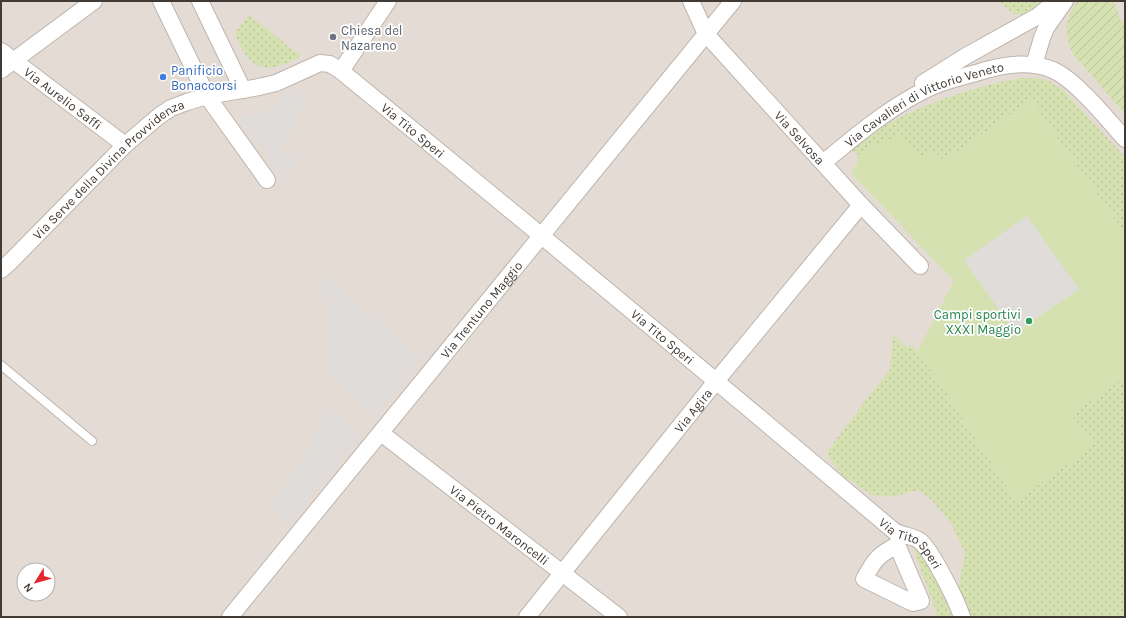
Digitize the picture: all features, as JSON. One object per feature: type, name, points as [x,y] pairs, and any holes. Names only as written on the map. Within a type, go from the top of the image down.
[{"type":"street","points":[[5,61],[94,1]]},
{"type":"street","points":[[161,1],[207,96],[267,180]]},
{"type":"street","points":[[200,1],[243,90]]},
{"type":"street","points":[[341,71],[388,1]]},
{"type":"street","name":"Via Selvosa","points":[[691,1],[706,34],[861,205],[920,266]]},
{"type":"street","name":"Via Trentuno Maggio","points":[[230,617],[732,1]]},
{"type":"street","points":[[889,111],[913,89],[966,56],[1038,16],[1056,1]]},
{"type":"street","points":[[1034,65],[1044,33],[1065,1]]},
{"type":"street","name":"Via Aurelio Saffi","points":[[5,61],[125,145]]},
{"type":"street","name":"Via Serve della Divina Provvidenza","points":[[1,270],[12,261],[125,145],[159,116],[171,108],[207,96],[259,88],[276,83],[320,63],[330,64],[341,71]]},
{"type":"street","name":"Via Cavalieri di Vittorio Veneto","points":[[823,163],[869,124],[921,92],[987,69],[1005,65],[1034,65],[1053,70],[1067,78],[1125,139]]},
{"type":"street","name":"Via Tito Speri","points":[[341,71],[717,380],[898,540],[919,540],[930,552],[962,617]]},
{"type":"street","name":"Via Agira","points":[[527,617],[717,380],[861,205]]},
{"type":"street","name":"Via Pietro Maroncelli","points":[[381,433],[619,617]]},
{"type":"lane","points":[[1,365],[92,441]]},
{"type":"shaded area","points":[[1,1],[1125,1],[1125,617],[1,617]]},
{"type":"shaded area","points":[[303,88],[299,120],[281,148],[298,160],[283,180],[240,120],[261,114],[287,94]]},
{"type":"shaded area","points":[[1027,216],[1079,289],[1015,333],[964,260]]},
{"type":"shaded area","points":[[321,274],[423,359],[376,416],[329,376],[330,344],[324,300],[317,279]]},
{"type":"shaded area","points":[[327,406],[362,435],[288,524],[267,506],[293,474],[308,451]]},
{"type":"green space","points":[[997,1],[1041,1],[1030,11],[1016,15]]},
{"type":"green space","points":[[1078,1],[1114,1],[1121,21],[1125,24],[1125,114],[1073,54],[1070,47],[1067,34],[1068,20],[1073,7]]},
{"type":"green space","points":[[249,15],[301,56],[278,66],[268,68],[253,62],[240,46],[235,33]]},
{"type":"green space","points":[[1019,78],[1047,80],[1062,89],[1125,157],[1125,234],[1031,100],[944,161],[936,152],[919,158],[871,147],[858,155],[851,149],[878,129],[911,112],[965,92]]},
{"type":"green space","name":"Campi sportivi XXXI Maggio","points":[[1031,100],[1125,234],[1125,377],[1071,414],[1093,446],[1016,501],[938,380],[917,352],[954,281],[850,172],[857,164],[858,155],[871,147],[901,134],[919,158],[928,150],[931,155],[936,152],[944,161]]},
{"type":"green space","points":[[893,334],[907,348],[911,345],[913,346],[938,380],[1016,501],[1093,445],[1071,414],[1125,377],[1125,617],[968,617],[958,591],[965,553],[952,525],[932,500],[917,490],[892,497],[872,495],[842,475],[826,453],[890,369]]},
{"type":"green space","points":[[913,547],[921,552],[933,573],[946,601],[951,617],[938,617]]},
{"type":"place","name":"Chiesa del Nazareno","points":[[333,37]]},
{"type":"place","name":"Panificio Bonaccorsi","points":[[163,77]]},
{"type":"place","name":"Campi sportivi XXXI Maggio","points":[[1029,321]]}]
